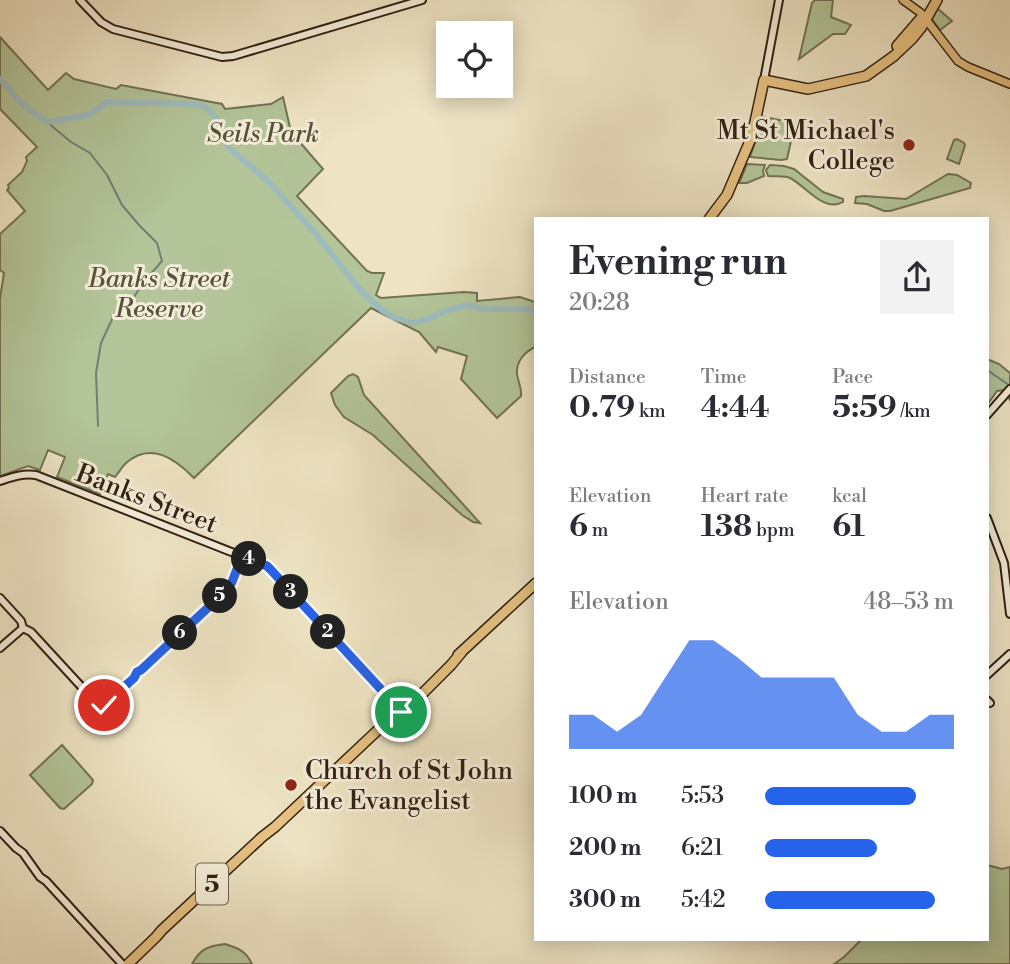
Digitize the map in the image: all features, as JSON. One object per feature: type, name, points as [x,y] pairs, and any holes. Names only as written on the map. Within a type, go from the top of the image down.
[{"type":"highway","points":[[710,217],[727,195],[752,136],[764,80],[804,89],[866,76],[885,61],[925,18],[935,0]]},
{"type":"highway","name":"5","points":[[123,964],[156,937],[262,837],[296,801],[440,677],[461,653],[534,585]]},
{"type":"main road","points":[[80,0],[101,22],[113,29],[222,57],[422,0]]},
{"type":"main road","points":[[764,80],[779,0]]},
{"type":"main road","points":[[903,0],[925,18],[958,61],[1010,84]]},
{"type":"main road","points":[[989,413],[1009,390]]},
{"type":"main road","name":"Banks Street","points":[[0,481],[19,475],[36,475],[267,566],[401,710]]},
{"type":"main road","points":[[989,523],[1004,563],[1010,614]]},
{"type":"main road","points":[[0,598],[21,621],[23,628],[31,632],[101,708],[226,591],[242,556]]},
{"type":"main road","points":[[1,648],[23,628]]},
{"type":"main road","points":[[989,673],[1010,654]]},
{"type":"main road","points":[[0,831],[123,964]]},
{"type":"green space","points":[[815,0],[833,0],[831,17],[851,25],[845,34],[833,34],[799,59],[812,3]]},
{"type":"green space","points":[[937,8],[952,21],[940,30],[932,19]]},
{"type":"green space","name":"Banks Street Reserve","points":[[0,37],[48,90],[66,73],[74,79],[116,89],[121,85],[222,104],[225,109],[271,104],[283,97],[291,132],[323,169],[297,196],[367,271],[384,273],[376,295],[381,298],[464,292],[477,293],[477,301],[520,297],[534,302],[534,348],[522,358],[517,369],[521,396],[497,418],[461,379],[467,356],[438,347],[436,352],[419,332],[371,308],[194,478],[171,459],[144,453],[126,463],[115,477],[108,474],[100,494],[57,477],[65,457],[48,450],[40,470],[28,466],[0,476],[0,298],[4,273],[0,270],[0,234],[25,211],[7,190],[8,185],[22,172],[26,157],[37,147],[0,109]]},
{"type":"green space","points":[[764,117],[795,123],[787,159],[750,157]]},
{"type":"green space","points":[[957,139],[965,145],[959,164],[947,159],[954,140]]},
{"type":"green space","points":[[747,164],[765,165],[764,176],[747,183],[739,183]]},
{"type":"green space","points":[[770,165],[794,169],[823,192],[843,199],[843,202],[829,204],[790,178],[768,176],[766,170]]},
{"type":"green space","points":[[948,174],[957,175],[971,183],[970,188],[890,211],[855,203],[856,197],[864,196],[906,199]]},
{"type":"green space","points":[[989,360],[1010,373],[1010,400],[1004,390],[997,391],[989,402]]},
{"type":"green space","points":[[353,374],[358,377],[364,395],[480,523],[462,515],[373,435],[344,417],[335,405],[331,393]]},
{"type":"green space","points":[[62,745],[93,780],[92,784],[64,809],[60,808],[30,775]]},
{"type":"green space","points":[[989,866],[1002,869],[1010,867],[1010,964],[834,964],[860,941],[989,941]]},
{"type":"green space","points":[[225,944],[241,951],[252,964],[192,964],[205,949]]},
{"type":"waterway","points":[[0,79],[23,105],[47,122],[89,115],[107,102],[195,104],[205,107],[213,114],[225,134],[228,146],[268,181],[316,234],[361,291],[393,317],[412,323],[468,305],[483,309],[534,311]]},
{"type":"waterway","points":[[47,122],[71,142],[90,153],[107,175],[122,205],[157,243],[162,261],[134,297],[114,315],[101,343],[96,373],[98,426]]},
{"type":"waterway","points":[[989,371],[1009,385]]},
{"type":"place","name":"Mt St Michael's College","points":[[909,145]]},
{"type":"place","name":"Church of St John the Evangelist","points":[[291,785]]},
{"type":"route","points":[[104,705],[226,591],[242,556],[267,566],[401,712]]},
{"type":"park label","name":"Seils Park","points":[[263,133]]}]
